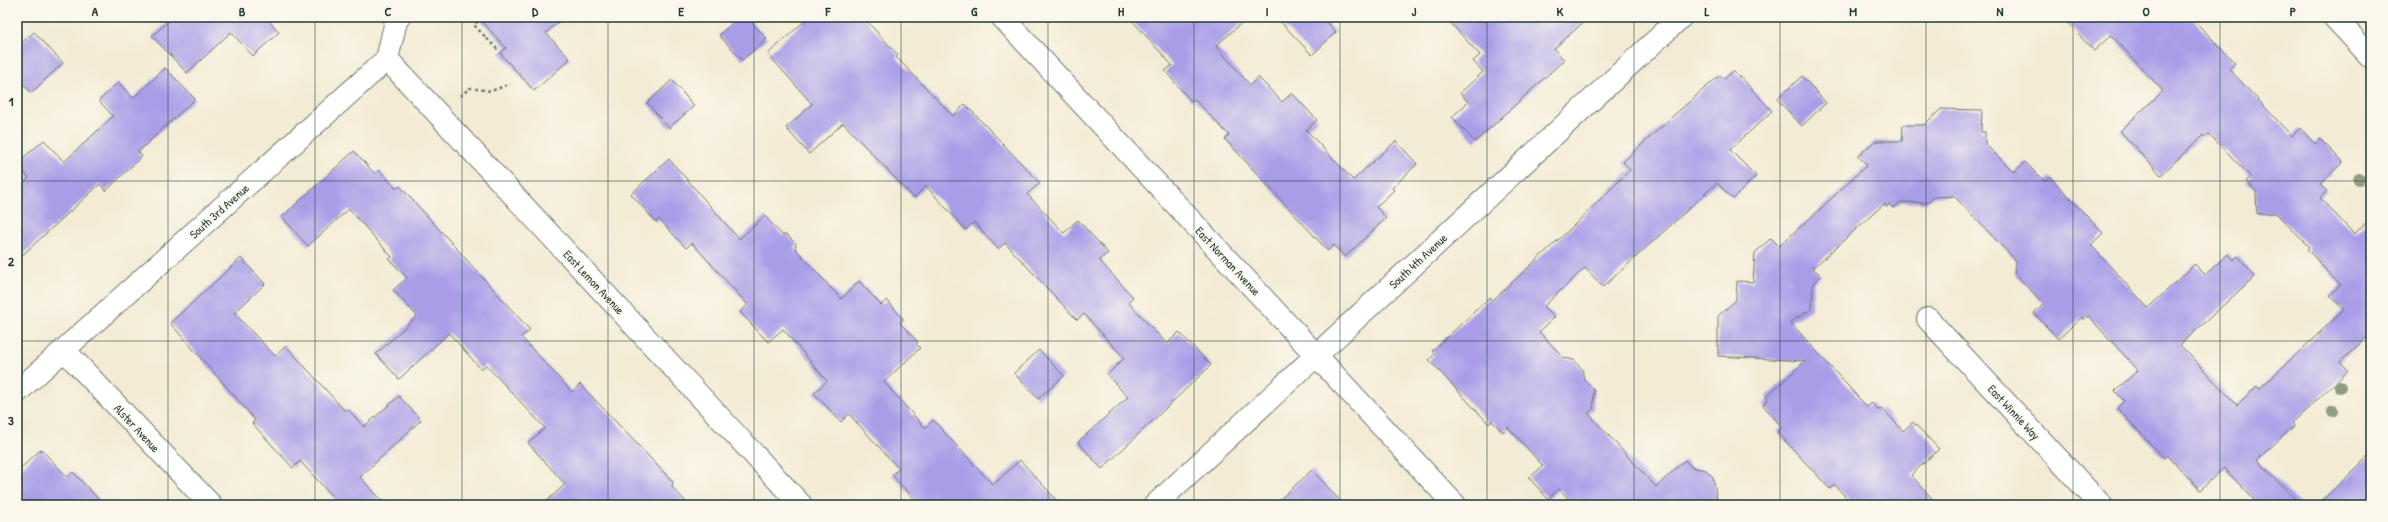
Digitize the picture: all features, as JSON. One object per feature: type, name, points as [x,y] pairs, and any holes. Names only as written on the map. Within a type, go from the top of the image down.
[{"type":"street","points":[[387,59],[396,21],[399,17]]},
{"type":"street","name":"East Norman Avenue","points":[[1002,17],[1455,505]]},
{"type":"street","name":"South 4th Avenue","points":[[1155,505],[1681,17]]},
{"type":"street","points":[[2334,17],[2371,57]]},
{"type":"street","name":"South 3rd Avenue","points":[[17,392],[387,59]]},
{"type":"street","name":"East Lemon Avenue","points":[[387,59],[801,505]]},
{"type":"street","name":"East Winnie Way","points":[[1928,319],[2101,505]]},
{"type":"street","name":"Alster Avenue","points":[[64,350],[210,505]]},
{"type":"path","points":[[482,17],[474,25],[498,50]]},
{"type":"path","points":[[460,96],[470,88],[491,91],[510,84]]},
{"type":"building","points":[[173,17],[265,17],[279,32],[253,56],[231,32],[187,73],[152,36]]},
{"type":"building","points":[[478,17],[564,17],[546,33],[570,59],[534,91],[500,53],[506,48]]},
{"type":"building","points":[[739,17],[747,17],[767,39],[742,60],[719,35]]},
{"type":"building","points":[[809,17],[863,17],[898,55],[896,57],[953,116],[965,104],[1040,183],[1027,194],[1064,233],[1078,220],[1108,253],[1099,260],[1133,297],[1128,302],[1167,344],[1179,332],[1211,365],[1102,469],[1078,442],[1128,397],[1107,375],[1124,358],[1084,314],[1077,320],[1005,243],[998,249],[974,222],[966,230],[926,186],[914,198],[843,123],[809,154],[786,128],[812,104],[768,54]]},
{"type":"building","points":[[1129,17],[1248,17],[1216,46],[1250,85],[1258,77],[1282,102],[1292,93],[1317,120],[1306,130],[1353,180],[1396,141],[1417,164],[1392,188],[1394,190],[1376,207],[1386,218],[1345,257],[1334,245],[1328,251],[1225,139],[1229,135],[1194,99],[1191,101],[1165,71],[1172,65]]},
{"type":"building","points":[[1276,17],[1322,17],[1336,32],[1312,55]]},
{"type":"building","points":[[1445,17],[1589,17],[1554,49],[1564,60],[1475,142],[1452,117],[1468,102],[1460,93],[1483,72],[1473,61],[1480,55]]},
{"type":"building","points":[[2062,17],[2191,17],[2235,63],[2229,69],[2292,136],[2300,128],[2315,144],[2320,139],[2343,162],[2320,184],[2327,191],[2320,198],[2354,234],[2371,218],[2371,339],[2368,336],[2340,362],[2348,371],[2292,423],[2294,426],[2257,460],[2301,505],[2259,505],[2224,468],[2200,490],[2167,455],[2164,458],[2117,408],[2124,401],[2115,391],[2138,370],[2088,316],[2084,320],[2082,317],[2058,339],[2034,313],[2044,304],[2014,273],[2016,261],[1954,196],[1934,197],[1926,203],[1901,202],[1893,208],[1889,204],[1887,207],[1884,204],[1813,268],[1821,276],[1813,283],[1812,309],[1790,322],[1867,407],[1872,403],[1878,410],[1883,409],[1903,431],[1913,422],[1939,449],[1911,475],[1938,505],[1853,505],[1835,485],[1830,489],[1777,432],[1782,427],[1763,405],[1768,399],[1766,397],[1805,361],[1718,356],[1718,316],[1736,300],[1737,281],[1753,282],[1755,253],[1771,238],[1779,246],[1819,210],[1867,165],[1858,156],[1875,141],[1902,141],[1903,125],[1924,125],[1941,109],[1982,110],[1981,132],[1985,132],[1985,144],[2014,172],[2025,162],[2045,182],[2050,177],[2103,233],[2091,245],[2148,308],[2195,264],[2205,275],[2228,254],[2233,260],[2238,256],[2255,276],[2180,345],[2237,405],[2257,386],[2259,389],[2344,310],[2330,295],[2340,285],[2307,249],[2309,247],[2276,213],[2257,214],[2256,191],[2246,181],[2251,177],[2209,134],[2205,137],[2203,135],[2161,175],[2120,131],[2163,91],[2111,35],[2094,51]]},
{"type":"building","points":[[34,32],[63,63],[31,93],[17,77],[17,47]]},
{"type":"building","points":[[165,68],[195,99],[138,152],[142,156],[106,191],[100,184],[17,260],[17,189],[29,178],[17,163],[44,140],[64,162],[113,116],[99,101],[118,82],[133,98]]},
{"type":"building","points":[[1733,71],[1739,77],[1740,76],[1772,111],[1730,150],[1756,176],[1733,199],[1717,183],[1603,287],[1585,268],[1544,306],[1555,317],[1539,332],[1564,358],[1574,360],[1582,369],[1584,379],[1594,390],[1593,409],[1588,413],[1656,487],[1685,460],[1691,467],[1706,470],[1713,477],[1718,505],[1574,505],[1559,489],[1548,499],[1529,478],[1543,466],[1508,427],[1503,432],[1492,421],[1489,424],[1429,360],[1435,354],[1432,351],[1489,298],[1492,301],[1570,229],[1630,170],[1623,162],[1720,75],[1724,79]]},
{"type":"building","points":[[1802,76],[1826,103],[1802,126],[1777,99]]},
{"type":"building","points":[[672,80],[694,106],[669,128],[647,103]]},
{"type":"building","points":[[354,151],[375,174],[379,170],[397,189],[400,186],[530,330],[521,337],[572,392],[580,384],[673,482],[672,487],[689,505],[543,505],[565,484],[528,443],[545,428],[486,365],[481,369],[449,333],[399,379],[376,354],[417,316],[393,290],[407,278],[389,259],[392,257],[349,209],[308,246],[282,217]]},
{"type":"building","points":[[669,159],[739,239],[765,216],[782,235],[787,235],[796,244],[795,248],[841,299],[859,281],[881,305],[887,300],[903,319],[900,323],[918,342],[916,344],[920,348],[884,382],[925,428],[933,420],[993,485],[1020,460],[1061,505],[920,505],[892,475],[899,469],[849,414],[841,422],[814,393],[827,381],[783,329],[768,342],[740,312],[748,305],[692,243],[686,248],[659,219],[656,222],[631,194]]},
{"type":"building","points":[[241,258],[265,284],[234,313],[275,356],[286,346],[345,411],[348,409],[364,427],[399,396],[421,420],[360,477],[386,505],[340,505],[300,461],[293,468],[252,423],[255,420],[245,408],[170,323]]},
{"type":"building","points":[[1039,350],[1064,376],[1038,399],[1014,373]]},
{"type":"building","points":[[41,449],[67,477],[73,472],[104,505],[17,505],[17,472]]},
{"type":"building","points":[[2371,454],[2371,505],[2317,505]]},
{"type":"building","points":[[1312,470],[1344,505],[1274,505]]}]
